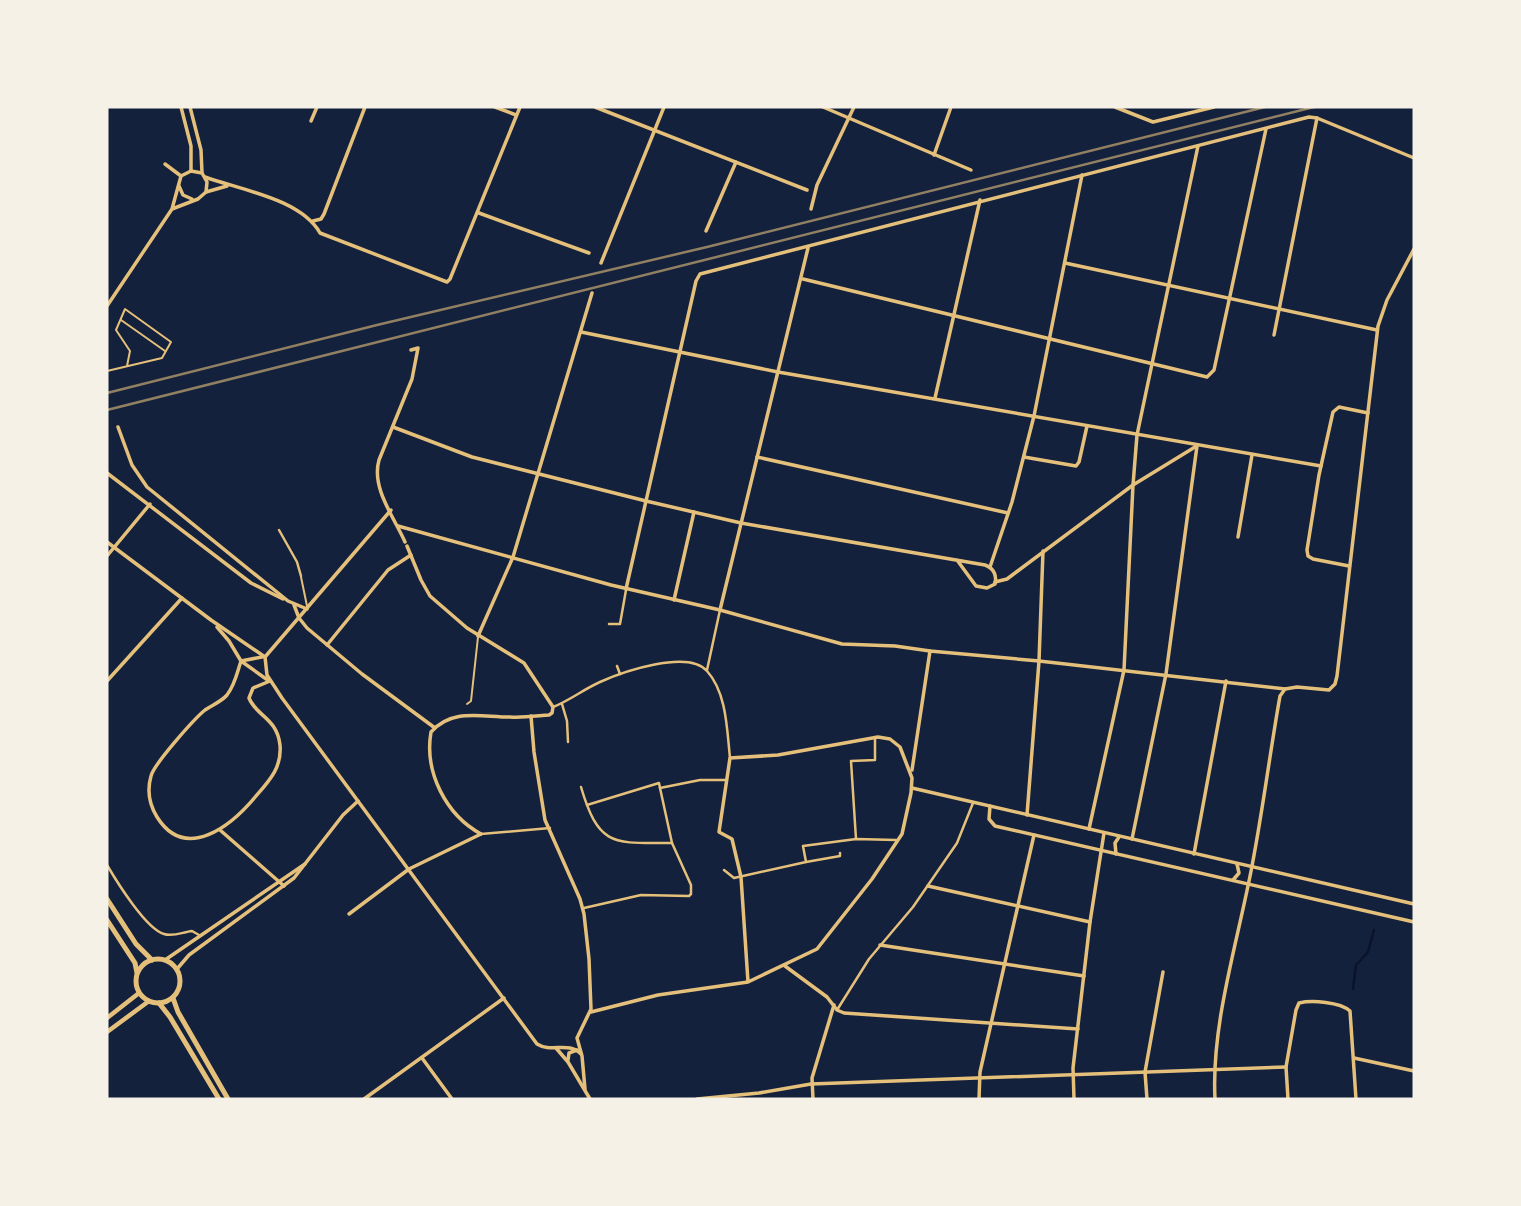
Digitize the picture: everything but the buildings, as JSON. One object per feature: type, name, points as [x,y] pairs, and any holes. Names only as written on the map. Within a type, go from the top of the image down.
[{"type":"main road","points":[[107,899],[136,944],[152,960]]},
{"type":"main road","points":[[107,920],[135,963],[139,993],[149,1001],[159,1003],[173,998],[180,986],[177,969],[165,960],[152,960],[144,964],[137,973]]},
{"type":"main road","points":[[173,998],[178,1012],[228,1099]]},
{"type":"main road","points":[[159,1003],[219,1099]]},
{"type":"street","points":[[181,107],[191,146],[191,171]]},
{"type":"street","points":[[190,107],[201,148],[207,182],[206,192]]},
{"type":"street","points":[[311,121],[317,107]]},
{"type":"street","points":[[313,221],[321,219],[324,214],[365,107]]},
{"type":"street","points":[[495,107],[517,116]]},
{"type":"street","points":[[107,306],[172,209],[181,176],[191,171],[292,207],[313,221],[320,233],[444,282],[450,279],[479,213],[520,107]]},
{"type":"street","points":[[595,107],[807,190]]},
{"type":"street","points":[[601,263],[664,107]]},
{"type":"street","points":[[823,107],[971,170]]},
{"type":"street","points":[[811,209],[817,185],[854,107]]},
{"type":"street","points":[[934,155],[951,107]]},
{"type":"street","points":[[1115,107],[1153,122],[1214,107]]},
{"type":"street","points":[[609,624],[620,624],[696,278],[703,273],[1307,118],[1317,118],[1414,158]]},
{"type":"street","points":[[1274,335],[1317,118]]},
{"type":"street","points":[[803,279],[1202,377],[1210,376],[1214,370],[1266,129]]},
{"type":"street","points":[[1089,829],[1124,670],[1137,435],[1198,146]]},
{"type":"street","points":[[706,231],[736,162]]},
{"type":"street","points":[[165,164],[181,176]]},
{"type":"street","points":[[957,560],[976,586],[994,586],[995,576],[990,567],[1009,513],[1034,416],[1082,175]]},
{"type":"street","points":[[178,184],[183,195],[194,200]]},
{"type":"street","points":[[172,209],[206,192],[229,186]]},
{"type":"street","points":[[935,398],[980,200]]},
{"type":"street","points":[[479,213],[589,253]]},
{"type":"street","points":[[748,982],[741,877],[732,839],[721,834],[719,830],[730,758],[723,705],[707,670],[808,248]]},
{"type":"street","points":[[398,526],[626,589],[720,610],[842,644],[895,646],[1285,689],[1297,687],[1325,691],[1332,689],[1335,684],[1377,330],[1387,300],[1414,249]]},
{"type":"street","points":[[1064,263],[1377,330]]},
{"type":"street","points":[[478,636],[513,557],[592,293]]},
{"type":"street","points":[[581,332],[778,372],[1321,466]]},
{"type":"street","points":[[411,349],[418,348],[415,369],[376,473],[378,483],[430,596],[478,636],[527,666],[553,708]]},
{"type":"street","points":[[1349,566],[1312,559],[1307,554],[1321,466],[1334,410],[1339,407],[1368,412]]},
{"type":"street","points":[[1024,457],[1076,466],[1087,426]]},
{"type":"street","points":[[118,427],[132,466],[147,487],[288,601],[307,609]]},
{"type":"street","points":[[393,428],[466,455],[646,501],[741,523],[990,567]]},
{"type":"street","points":[[995,582],[1007,579],[1133,485],[1197,446]]},
{"type":"street","points":[[1132,839],[1166,674],[1197,446]]},
{"type":"street","points":[[1238,537],[1252,455]]},
{"type":"street","points":[[758,457],[1009,513]]},
{"type":"street","points":[[107,473],[251,583],[288,601]]},
{"type":"street","points":[[107,556],[150,504]]},
{"type":"street","points":[[241,661],[265,657],[391,510]]},
{"type":"street","points":[[674,600],[694,512]]},
{"type":"street","points":[[279,530],[297,562],[301,576]]},
{"type":"street","points":[[107,542],[265,657]]},
{"type":"street","points":[[1027,815],[1039,661],[1043,551]]},
{"type":"street","points":[[327,645],[388,570],[411,555]]},
{"type":"street","points":[[107,681],[182,598]]},
{"type":"street","points":[[294,605],[299,618],[327,645],[435,728]]},
{"type":"street","points":[[211,620],[229,641],[241,661],[270,681]]},
{"type":"street","points":[[591,1012],[650,997],[748,982],[813,953],[823,943],[899,839],[912,788],[913,751],[930,651]]},
{"type":"street","points":[[265,657],[265,671],[270,681],[537,1044],[542,1047],[573,1048],[582,1055]]},
{"type":"street","points":[[241,661],[231,690],[221,701],[202,713],[154,768],[149,785],[150,805],[162,826],[169,831],[180,836],[193,837],[206,836],[220,830],[249,805],[271,779],[278,766],[280,752],[277,733],[269,719],[251,704],[248,698],[253,688],[270,681]]},
{"type":"street","points":[[481,834],[462,819],[436,786],[430,737],[435,728],[461,716],[502,717],[552,713],[553,708],[596,684],[620,674],[671,662],[696,664],[707,670]]},
{"type":"street","points":[[617,666],[620,674]]},
{"type":"street","points":[[1194,854],[1226,681]]},
{"type":"street","points":[[1215,1099],[1213,1070],[1252,867],[1280,696],[1285,689]]},
{"type":"street","points":[[562,704],[567,722],[568,742]]},
{"type":"street","points":[[531,716],[544,818],[583,908],[591,1012],[577,1036],[577,1045],[582,1055],[586,1089]]},
{"type":"street","points":[[856,839],[851,761],[875,760],[875,737]]},
{"type":"street","points":[[730,758],[778,755],[887,737],[897,743],[904,753],[912,778]]},
{"type":"street","points":[[660,788],[700,780],[725,780]]},
{"type":"street","points":[[583,908],[641,895],[689,896],[692,889],[690,877],[672,843],[659,783],[587,805]]},
{"type":"street","points":[[581,786],[589,814],[603,832],[617,840],[630,843],[672,843]]},
{"type":"street","points":[[912,788],[1414,904]]},
{"type":"street","points":[[177,969],[193,952],[298,874],[358,801]]},
{"type":"street","points":[[837,1010],[880,945],[913,907],[957,843],[973,802]]},
{"type":"street","points":[[990,806],[988,817],[993,825],[1414,922]]},
{"type":"street","points":[[349,914],[409,869],[481,834],[550,828]]},
{"type":"street","points":[[220,830],[284,886]]},
{"type":"street","points":[[1074,1099],[1072,1074],[1077,1029],[1104,833]]},
{"type":"street","points":[[979,1099],[979,1078],[990,1023],[1034,835]]},
{"type":"street","points":[[1116,854],[1115,842],[1121,837]]},
{"type":"street","points":[[806,862],[803,846],[856,839],[899,839]]},
{"type":"street","points":[[724,870],[734,878],[741,877],[840,856],[841,853]]},
{"type":"street","points":[[165,960],[307,863]]},
{"type":"street","points":[[1231,880],[1238,875],[1237,864]]},
{"type":"street","points":[[107,865],[120,888],[155,929],[164,934],[190,930],[199,935]]},
{"type":"street","points":[[928,886],[1090,922]]},
{"type":"street","points":[[192,940],[193,952]]},
{"type":"street","points":[[880,945],[1084,976]]},
{"type":"street","points":[[785,966],[844,1013],[1077,1029]]},
{"type":"street","points":[[1147,1099],[1145,1072],[1163,972]]},
{"type":"street","points":[[107,1018],[139,993]]},
{"type":"street","points":[[364,1099],[504,998]]},
{"type":"street","points":[[107,1032],[149,1001]]},
{"type":"street","points":[[1288,1099],[1286,1067],[1296,1008],[1303,1002],[1349,1009],[1356,1099]]},
{"type":"street","points":[[813,1099],[811,1084],[834,1005]]},
{"type":"street","points":[[554,1048],[569,1062],[590,1099]]},
{"type":"street","points":[[569,1062],[567,1057],[571,1051],[576,1050],[582,1055]]},
{"type":"street","points":[[569,1062],[577,1065],[582,1055]]},
{"type":"street","points":[[1354,1058],[1414,1071]]},
{"type":"street","points":[[422,1059],[452,1099]]},
{"type":"street","points":[[697,1099],[764,1093],[811,1084],[1286,1067]]},
{"type":"street","points":[[372,1094],[376,1099]]},
{"type":"lane","points":[[107,371],[162,358],[171,342],[125,309],[116,330],[130,351],[127,366]]},
{"type":"lane","points":[[120,319],[166,351]]},
{"type":"lane","points":[[301,576],[307,609]]},
{"type":"lane","points":[[467,704],[471,701],[478,636]]},
{"type":"waterway","points":[[1353,989],[1356,965],[1368,952],[1374,930]]},
{"type":"railway","points":[[107,393],[377,325],[707,247],[1265,107]]},
{"type":"railway","points":[[107,410],[1314,107]]}]
